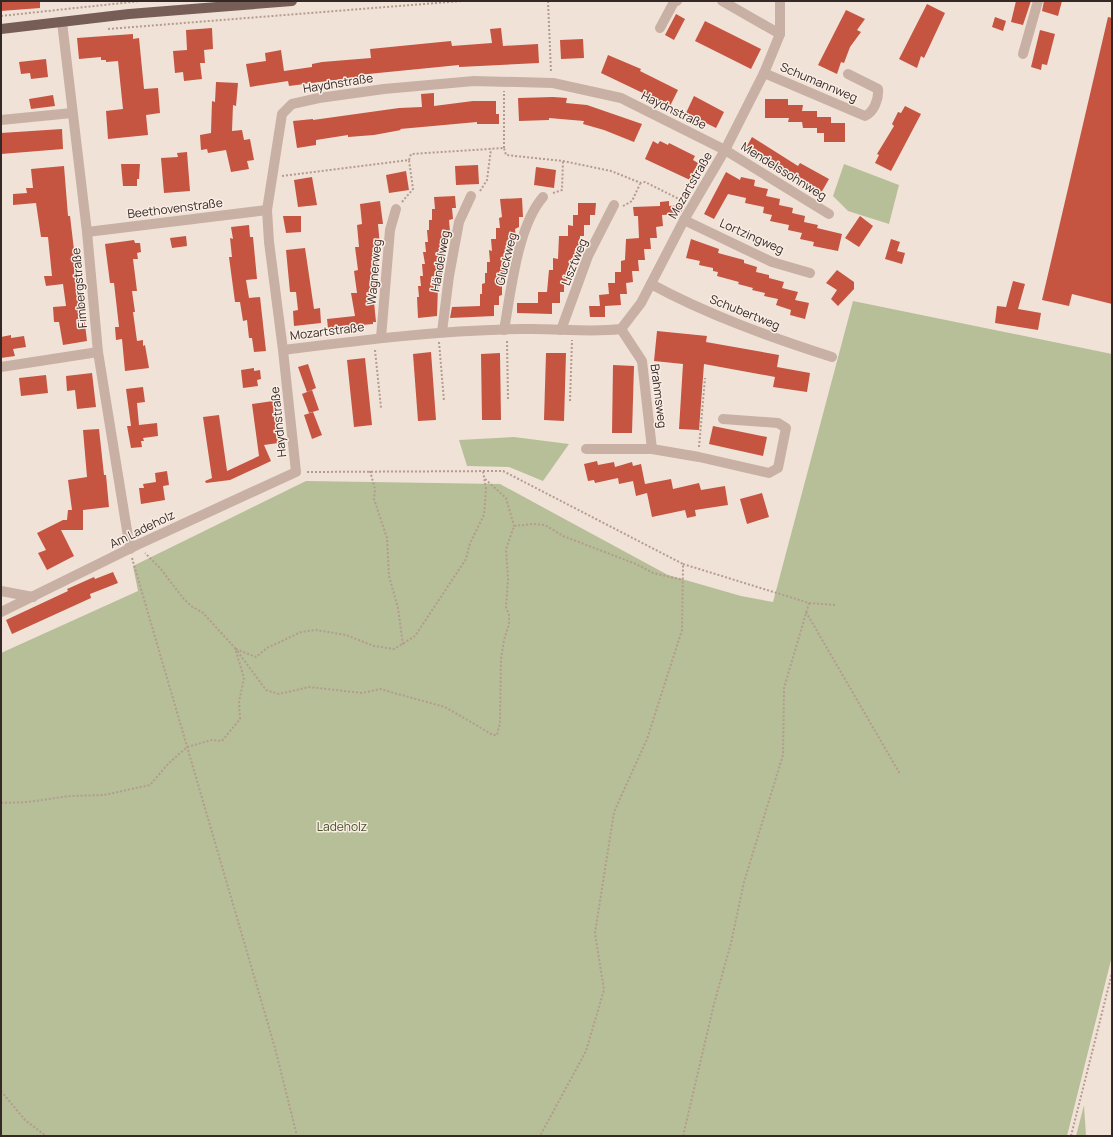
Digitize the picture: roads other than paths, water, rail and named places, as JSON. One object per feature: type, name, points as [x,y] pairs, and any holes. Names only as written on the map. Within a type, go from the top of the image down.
[{"type":"main road","points":[[1,29],[129,14],[292,1]]},
{"type":"street","points":[[660,28],[674,2],[677,1]]},
{"type":"street","points":[[722,1],[780,34]]},
{"type":"street","name":"Mozartstraße","points":[[283,350],[377,338],[440,332],[561,330],[598,332],[621,329],[642,302],[684,220],[725,150],[764,73],[780,34],[780,1]]},
{"type":"street","points":[[1023,54],[1038,1]]},
{"type":"street","name":"Fimbergstraße","points":[[62,22],[87,232],[98,352],[134,547]]},
{"type":"street","name":"Schumannweg","points":[[764,73],[865,116],[873,109],[878,91],[875,87],[848,74]]},
{"type":"street","name":"Haydnstraße","points":[[296,472],[283,350],[269,242],[267,210],[282,114],[292,104],[319,98],[384,89],[474,81],[549,83],[621,98],[725,150]]},
{"type":"street","points":[[1,120],[72,113]]},
{"type":"street","name":"Mendelssohnweg","points":[[725,150],[829,214]]},
{"type":"street","name":"Händelweg","points":[[440,332],[459,222],[471,196]]},
{"type":"street","name":"Gluckweg","points":[[505,330],[519,251],[534,208],[543,197]]},
{"type":"street","name":"Lisztweg","points":[[561,330],[588,256],[614,205]]},
{"type":"street","name":"Wagnerweg","points":[[377,338],[390,230],[396,209]]},
{"type":"street","name":"Beethovenstraße","points":[[87,232],[267,210]]},
{"type":"street","name":"Lortzingweg","points":[[684,220],[772,262],[810,272]]},
{"type":"street","name":"Schubertweg","points":[[650,284],[683,301],[773,338],[832,357]]},
{"type":"street","name":"Brahmsweg","points":[[621,329],[642,361],[652,449]]},
{"type":"street","points":[[1,367],[98,352]]},
{"type":"street","points":[[586,449],[652,449],[699,457],[769,473],[778,468],[786,428],[778,422],[723,419]]},
{"type":"street","name":"Am Ladeholz","points":[[1,612],[33,598],[134,547],[296,472]]},
{"type":"street","points":[[1,591],[33,598]]},
{"type":"park label","name":"Ladeholz","points":[[342,826]]}]
